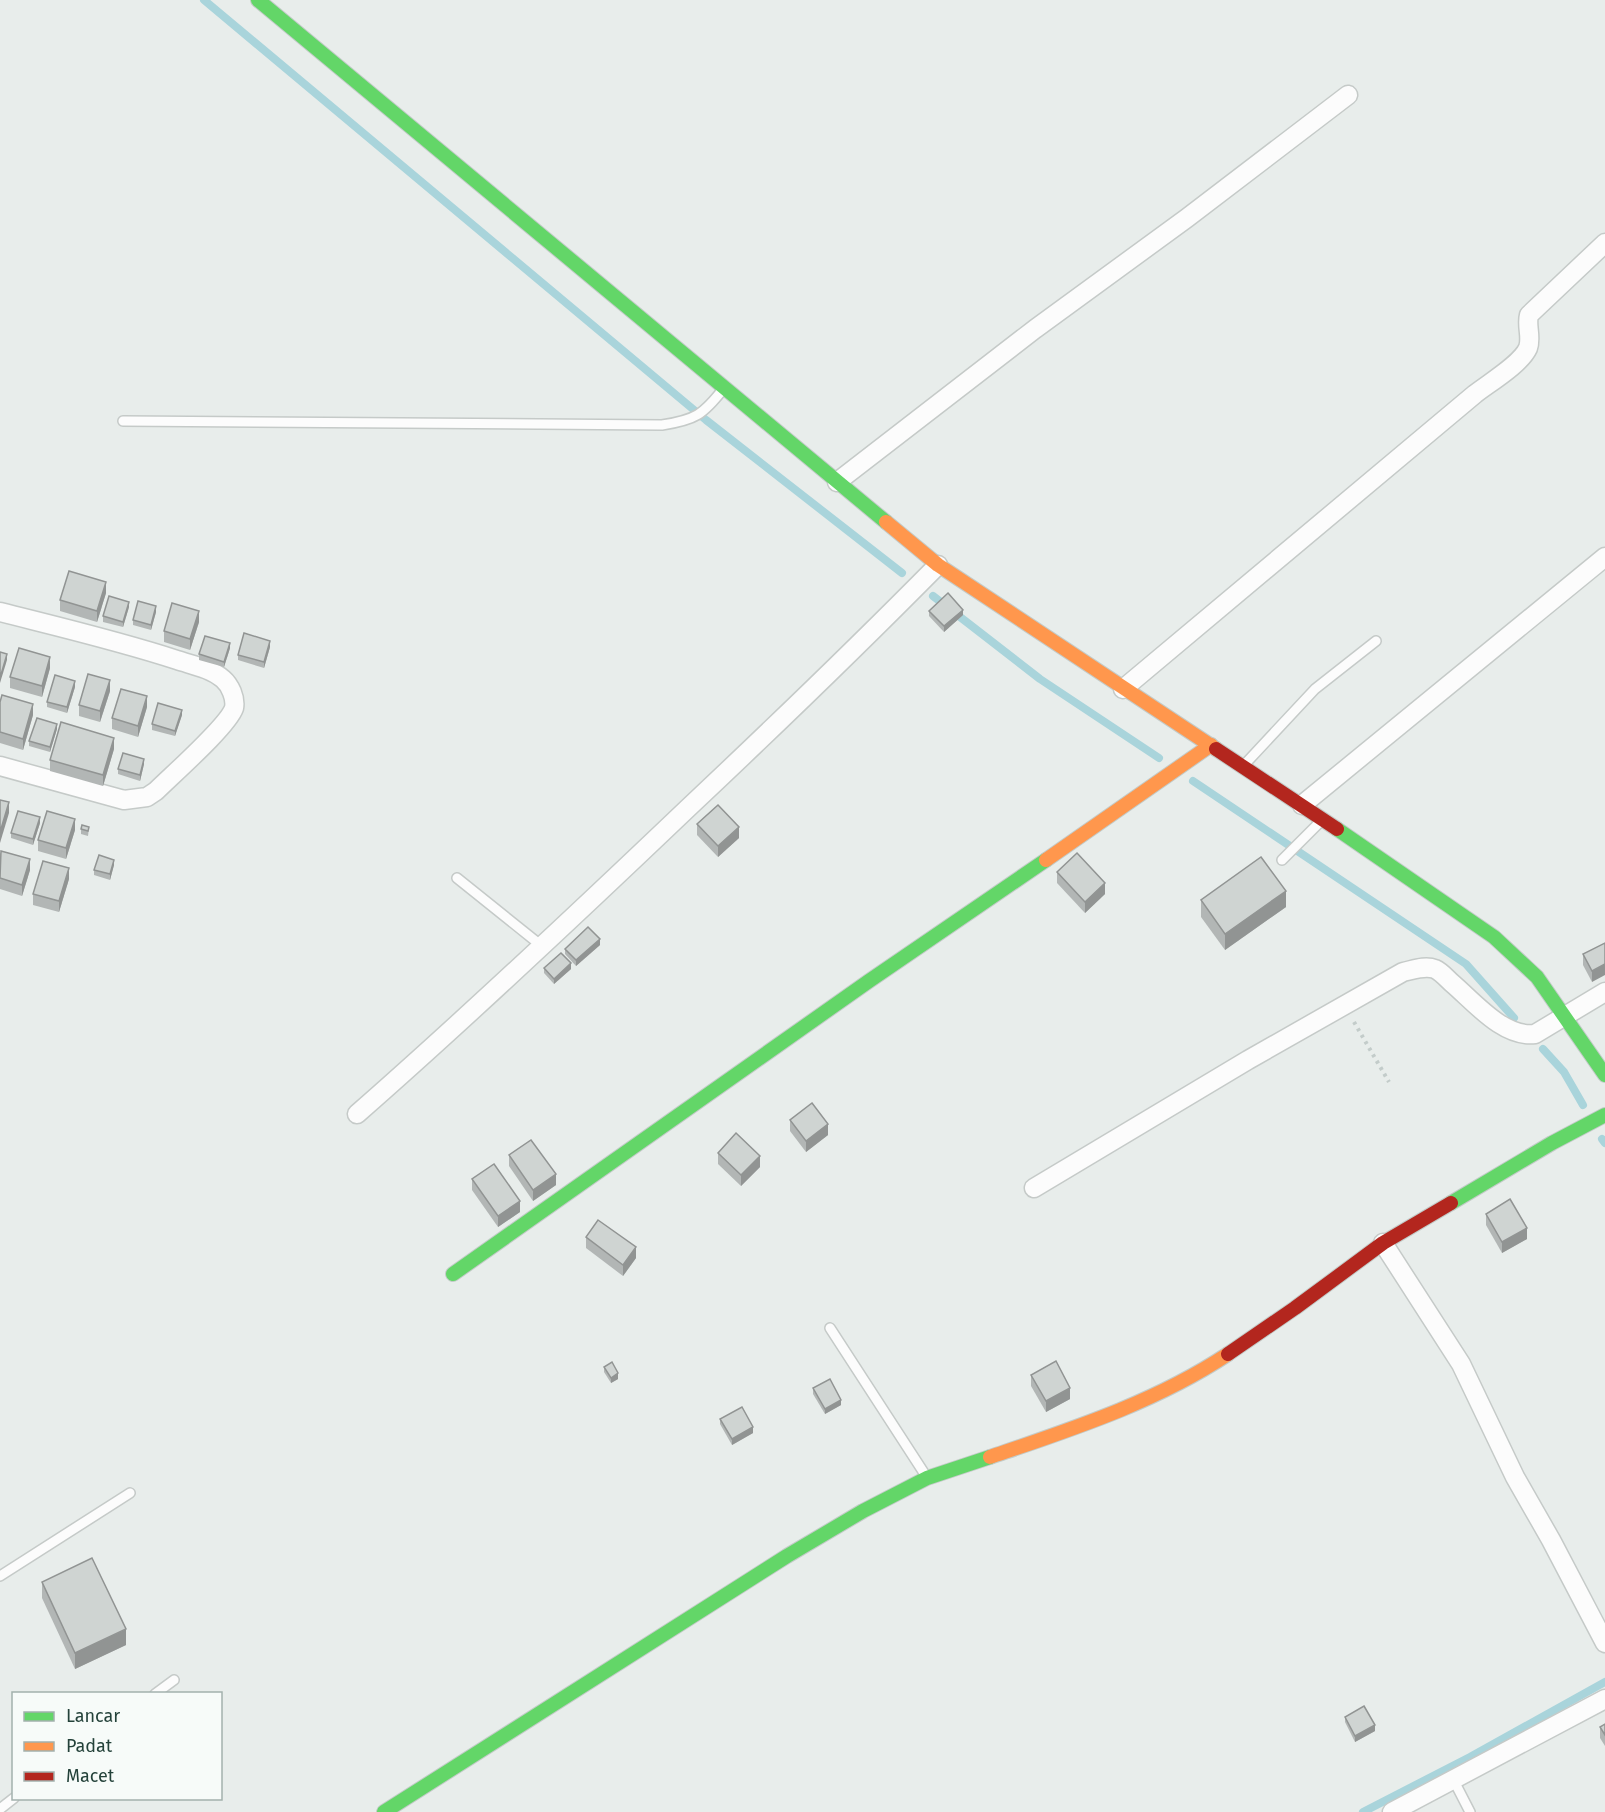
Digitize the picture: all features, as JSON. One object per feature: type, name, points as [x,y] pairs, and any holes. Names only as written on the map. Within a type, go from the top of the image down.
[{"type":"street","points":[[258,0],[938,565],[1323,819],[1494,937],[1537,977],[1565,1014],[1605,1075]]},
{"type":"street","points":[[837,482],[1035,329],[1187,218],[1348,95]]},
{"type":"street","points":[[1123,689],[1475,394],[1522,358],[1529,341],[1527,321],[1529,315],[1605,243]]},
{"type":"street","points":[[1302,805],[1605,557]]},
{"type":"street","points":[[357,1114],[455,1028],[543,946],[762,738],[938,565]]},
{"type":"street","points":[[0,612],[166,656],[208,670],[222,679],[230,688],[234,708],[218,729],[156,791],[147,797],[124,800],[0,766]]},
{"type":"street","points":[[453,1274],[869,981],[1211,745]]},
{"type":"street","points":[[1034,1188],[1403,972],[1422,968],[1436,969],[1498,1023],[1525,1035],[1535,1034],[1605,992]]},
{"type":"street","points":[[384,1812],[787,1556],[862,1511],[927,1478],[1061,1433],[1177,1385],[1225,1356],[1295,1308],[1383,1243],[1552,1143],[1605,1115]]},
{"type":"street","points":[[1383,1243],[1461,1364],[1515,1477],[1605,1643]]},
{"type":"street","points":[[1392,1812],[1605,1699]]},
{"type":"lane","points":[[123,421],[650,425],[686,421],[702,412],[724,388]]},
{"type":"lane","points":[[1243,766],[1315,689],[1376,641]]},
{"type":"lane","points":[[1282,861],[1323,819]]},
{"type":"lane","points":[[457,878],[543,946]]},
{"type":"lane","points":[[830,1328],[927,1478]]},
{"type":"lane","points":[[0,1576],[130,1493]]},
{"type":"lane","points":[[158,1692],[174,1680]]},
{"type":"lane","points":[[1453,1779],[1470,1812]]},
{"type":"lane","points":[[0,1809],[12,1800]]},
{"type":"path","points":[[1345,1005],[1389,1082]]},
{"type":"building","points":[[69,571],[106,582],[97,611],[60,600]]},
{"type":"building","points":[[948,593],[963,610],[944,626],[929,611]]},
{"type":"building","points":[[109,596],[129,602],[123,622],[103,616]]},
{"type":"building","points":[[138,601],[156,606],[151,625],[133,620]]},
{"type":"building","points":[[172,603],[199,611],[190,639],[164,631]]},
{"type":"building","points":[[244,633],[270,641],[264,662],[238,655]]},
{"type":"building","points":[[205,636],[230,643],[224,662],[199,654]]},
{"type":"building","points":[[19,648],[50,657],[42,686],[10,677]]},
{"type":"building","points":[[0,652],[7,654],[0,678]]},
{"type":"building","points":[[88,674],[110,680],[100,711],[79,705]]},
{"type":"building","points":[[55,675],[75,681],[67,707],[47,702]]},
{"type":"building","points":[[121,689],[147,696],[138,726],[112,718]]},
{"type":"building","points":[[2,695],[33,704],[23,739],[0,732]]},
{"type":"building","points":[[158,703],[182,710],[175,731],[152,724]]},
{"type":"building","points":[[37,718],[57,724],[50,747],[29,741]]},
{"type":"building","points":[[61,722],[114,738],[103,775],[50,760]]},
{"type":"building","points":[[123,753],[144,759],[140,775],[118,769]]},
{"type":"building","points":[[0,800],[9,802],[0,832]]},
{"type":"building","points":[[718,805],[739,827],[718,846],[697,824]]},
{"type":"building","points":[[18,811],[40,817],[33,839],[11,833]]},
{"type":"building","points":[[47,811],[75,819],[66,848],[38,840]]},
{"type":"building","points":[[82,825],[89,827],[88,831],[81,829]]},
{"type":"building","points":[[1,851],[30,859],[22,885],[0,878]]},
{"type":"building","points":[[1077,853],[1105,883],[1085,902],[1057,872]]},
{"type":"building","points":[[99,855],[114,860],[110,874],[94,870]]},
{"type":"building","points":[[1261,857],[1286,891],[1225,934],[1201,900]]},
{"type":"building","points":[[43,861],[69,868],[59,901],[33,894]]},
{"type":"building","points":[[588,927],[600,939],[576,960],[565,949]]},
{"type":"building","points":[[1605,943],[1605,964],[1592,971],[1583,954]]},
{"type":"building","points":[[561,953],[571,963],[554,979],[544,968]]},
{"type":"building","points":[[812,1103],[828,1124],[806,1141],[790,1120]]},
{"type":"building","points":[[736,1133],[760,1156],[741,1175],[718,1153]]},
{"type":"building","points":[[531,1140],[556,1174],[533,1190],[509,1155]]},
{"type":"building","points":[[494,1164],[520,1201],[498,1216],[472,1179]]},
{"type":"building","points":[[1510,1199],[1527,1228],[1502,1242],[1486,1214]]},
{"type":"building","points":[[598,1220],[636,1247],[623,1265],[586,1237]]},
{"type":"building","points":[[1056,1361],[1070,1388],[1046,1401],[1031,1375]]},
{"type":"building","points":[[612,1362],[618,1373],[611,1378],[604,1367]]},
{"type":"building","points":[[830,1379],[841,1400],[825,1409],[813,1388]]},
{"type":"building","points":[[742,1407],[753,1427],[732,1439],[720,1419]]},
{"type":"building","points":[[92,1558],[126,1629],[75,1653],[42,1582]]},
{"type":"building","points":[[1364,1706],[1375,1725],[1355,1736],[1345,1717]]},
{"type":"building","points":[[1605,1724],[1605,1735],[1600,1727]]},
{"type":"waterway","points":[[204,0],[706,420],[902,573]]},
{"type":"waterway","points":[[933,596],[1040,679],[1159,758]]},
{"type":"waterway","points":[[1193,781],[1466,964],[1514,1018]]},
{"type":"waterway","points":[[1543,1049],[1564,1072],[1583,1105]]},
{"type":"waterway","points":[[1602,1139],[1605,1143]]},
{"type":"waterway","points":[[1363,1812],[1470,1757],[1605,1682]]},
{"type":"traffic: fast","points":[[258,0],[886,522]]},
{"type":"traffic: fast","points":[[1337,829],[1494,937],[1537,977],[1605,1075]]},
{"type":"traffic: fast","points":[[453,1274],[869,981],[1046,860]]},
{"type":"traffic: fast","points":[[1451,1203],[1552,1143],[1605,1115]]},
{"type":"traffic: fast","points":[[384,1812],[787,1556],[863,1511],[927,1478],[990,1457]]},
{"type":"traffic: slow","points":[[886,522],[938,565],[1216,749]]},
{"type":"traffic: slow","points":[[1046,860],[1211,745]]},
{"type":"traffic: slow","points":[[990,1457],[1113,1413],[1172,1386],[1228,1354]]},
{"type":"traffic: jam","points":[[1216,749],[1337,829]]},
{"type":"traffic: jam","points":[[1228,1354],[1383,1243],[1451,1203]]}]
